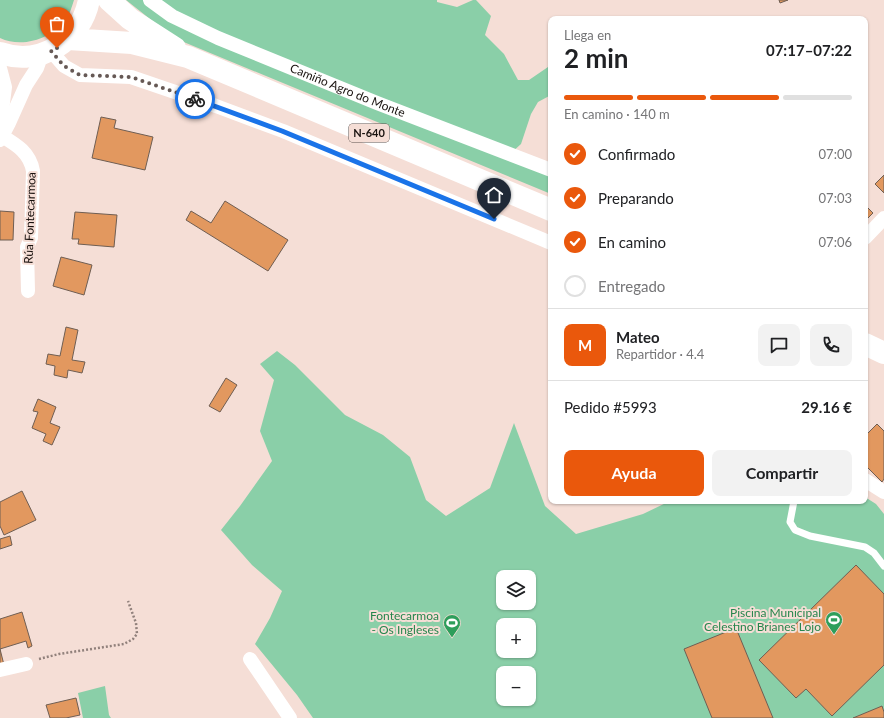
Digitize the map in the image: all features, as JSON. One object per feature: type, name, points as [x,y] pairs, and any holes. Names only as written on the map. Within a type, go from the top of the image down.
[{"type":"highway","points":[[53,48],[74,32],[84,16],[89,0]]},
{"type":"highway","name":"N-640","points":[[109,0],[130,19],[188,57]]},
{"type":"highway","name":"N-640","points":[[0,53],[23,57],[53,48],[132,43],[188,57],[548,209]]},
{"type":"highway","points":[[868,345],[884,353]]},
{"type":"street","name":"Camiño Agro do Monte","points":[[150,0],[172,16],[218,38],[376,103],[548,169]]},
{"type":"street","points":[[1,138],[10,123],[26,85],[53,48],[64,66],[80,75],[131,77],[216,106],[282,131],[548,242]]},
{"type":"street","points":[[0,68],[5,87],[1,118],[1,138]]},
{"type":"street","name":"Rúa Fontecarmoa","points":[[1,138],[25,152],[32,162],[31,238],[27,247],[28,291]]},
{"type":"street","points":[[868,235],[884,218]]},
{"type":"street","points":[[868,482],[884,492]]},
{"type":"street","points":[[250,659],[290,718]]},
{"type":"street","points":[[0,670],[26,664]]},
{"type":"lane","points":[[793,504],[790,522],[795,530],[810,536],[865,547],[874,553],[884,566]]},
{"type":"path","points":[[26,664],[59,654],[124,644],[133,639],[137,634],[136,623],[128,601]]},
{"type":"green space","points":[[0,0],[74,0],[67,18],[54,31],[37,40],[18,42],[0,38]]},
{"type":"green space","points":[[126,0],[437,0],[437,2],[457,7],[476,0],[491,16],[485,35],[504,54],[518,80],[529,80],[548,67],[548,97],[538,102],[531,114],[521,144],[510,154],[548,170],[548,193],[174,38]]},
{"type":"green space","points":[[277,351],[295,365],[345,415],[383,435],[410,457],[426,500],[446,516],[490,488],[514,423],[545,506],[576,534],[643,514],[664,504],[868,504],[868,499],[876,504],[884,514],[884,718],[313,718],[297,695],[255,644],[270,618],[282,591],[252,565],[221,530],[272,461],[260,431],[274,380],[260,364]]},
{"type":"green space","points":[[105,686],[109,715],[111,718],[83,718],[78,693]]},
{"type":"building","points":[[779,0],[788,0],[780,3]]},
{"type":"building","points":[[101,117],[116,120],[114,128],[153,137],[145,170],[92,158]]},
{"type":"building","points":[[884,175],[884,193],[875,184]]},
{"type":"building","points":[[225,201],[288,240],[268,271],[186,220],[191,211],[211,223]]},
{"type":"building","points":[[868,208],[873,213],[868,218]]},
{"type":"building","points":[[0,211],[14,212],[13,240],[0,240]]},
{"type":"building","points":[[75,212],[117,215],[114,247],[78,244],[79,239],[72,239]]},
{"type":"building","points":[[61,257],[92,265],[84,295],[53,286]]},
{"type":"building","points":[[66,327],[78,330],[72,360],[85,362],[82,373],[68,370],[67,378],[54,375],[55,366],[46,364],[48,354],[60,356]]},
{"type":"building","points":[[226,378],[237,385],[220,412],[209,406]]},
{"type":"building","points":[[38,399],[56,407],[50,423],[60,427],[52,445],[43,441],[46,434],[32,428],[38,412],[33,411]]},
{"type":"building","points":[[877,424],[884,431],[884,479],[882,482],[868,468],[868,433]]},
{"type":"building","points":[[22,491],[36,520],[4,535],[0,526],[0,502]]},
{"type":"building","points":[[10,536],[12,545],[0,549],[0,539]]},
{"type":"building","name":"Piscina Municipal Celestino Brianes Lojo","points":[[856,565],[884,594],[884,665],[832,716],[806,689],[796,698],[759,660]]},
{"type":"building","points":[[22,612],[32,646],[28,648],[26,641],[0,649],[0,619]]},
{"type":"building","points":[[736,628],[773,718],[712,718],[684,649]]},
{"type":"building","points":[[0,649],[4,665],[0,665]]},
{"type":"building","points":[[76,698],[80,715],[66,718],[50,718],[46,705]]},
{"type":"building","points":[[882,706],[884,718],[853,718]]},
{"type":"way so far","points":[[57,48],[51,51],[64,66],[80,75],[131,77],[195,99]]},
{"type":"place","name":"Piscina Municipal Celestino Brianes Lojo","points":[[834,635]]},
{"type":"place","name":"Fontecarmoa - Os Ingleses","points":[[452,638]]},
{"type":"route","points":[[195,99],[282,131],[494,219]]}]
